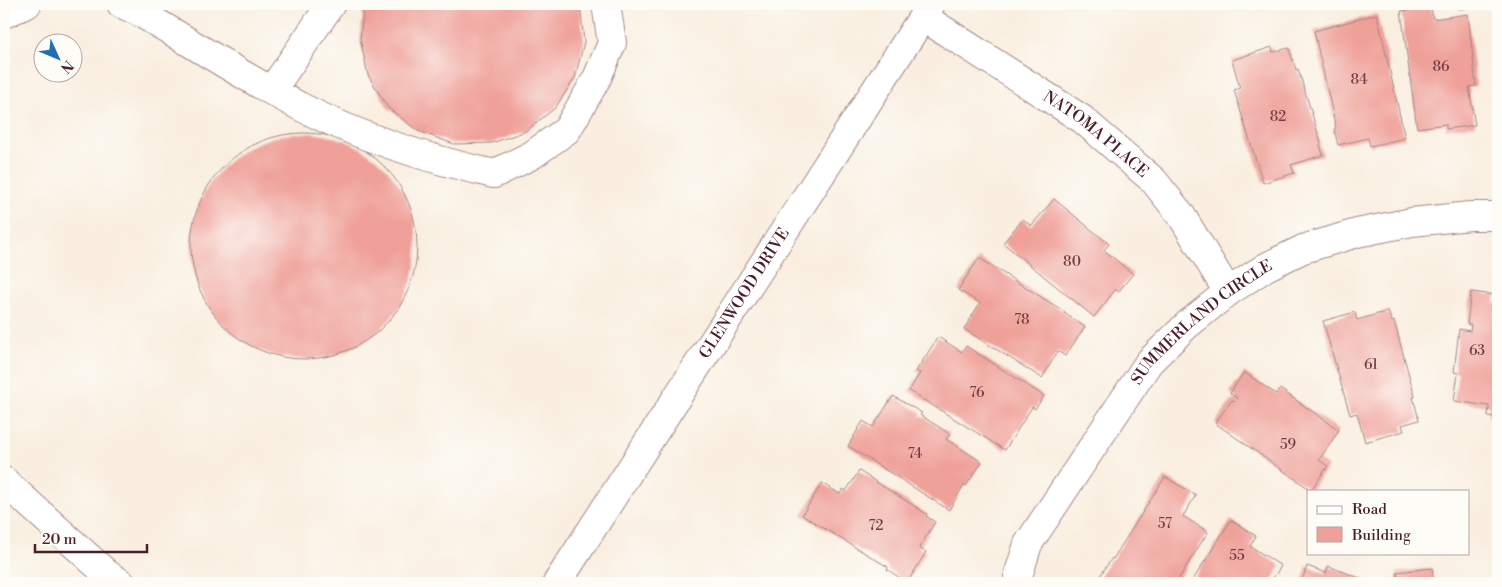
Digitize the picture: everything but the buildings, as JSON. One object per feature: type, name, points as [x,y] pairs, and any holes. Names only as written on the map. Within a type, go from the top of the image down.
[{"type":"street","points":[[4,14],[27,4]]},
{"type":"street","points":[[121,4],[137,11],[302,107],[378,140],[455,165],[494,174],[532,154],[567,130],[597,78],[612,43],[606,4]]},
{"type":"street","points":[[272,90],[331,4]]},
{"type":"street","name":"NATOMA PLACE","points":[[927,10],[1082,119],[1154,181],[1181,215],[1228,292]]},
{"type":"street","name":"GLENWOOD DRIVE","points":[[557,583],[927,10]]},
{"type":"street","name":"SUMMERLAND CIRCLE","points":[[1019,583],[1018,576],[1028,544],[1149,362],[1187,325],[1228,292],[1266,267],[1303,249],[1357,233],[1412,222],[1470,216],[1498,216]]},
{"type":"street","points":[[4,481],[107,574],[122,583]]}]
